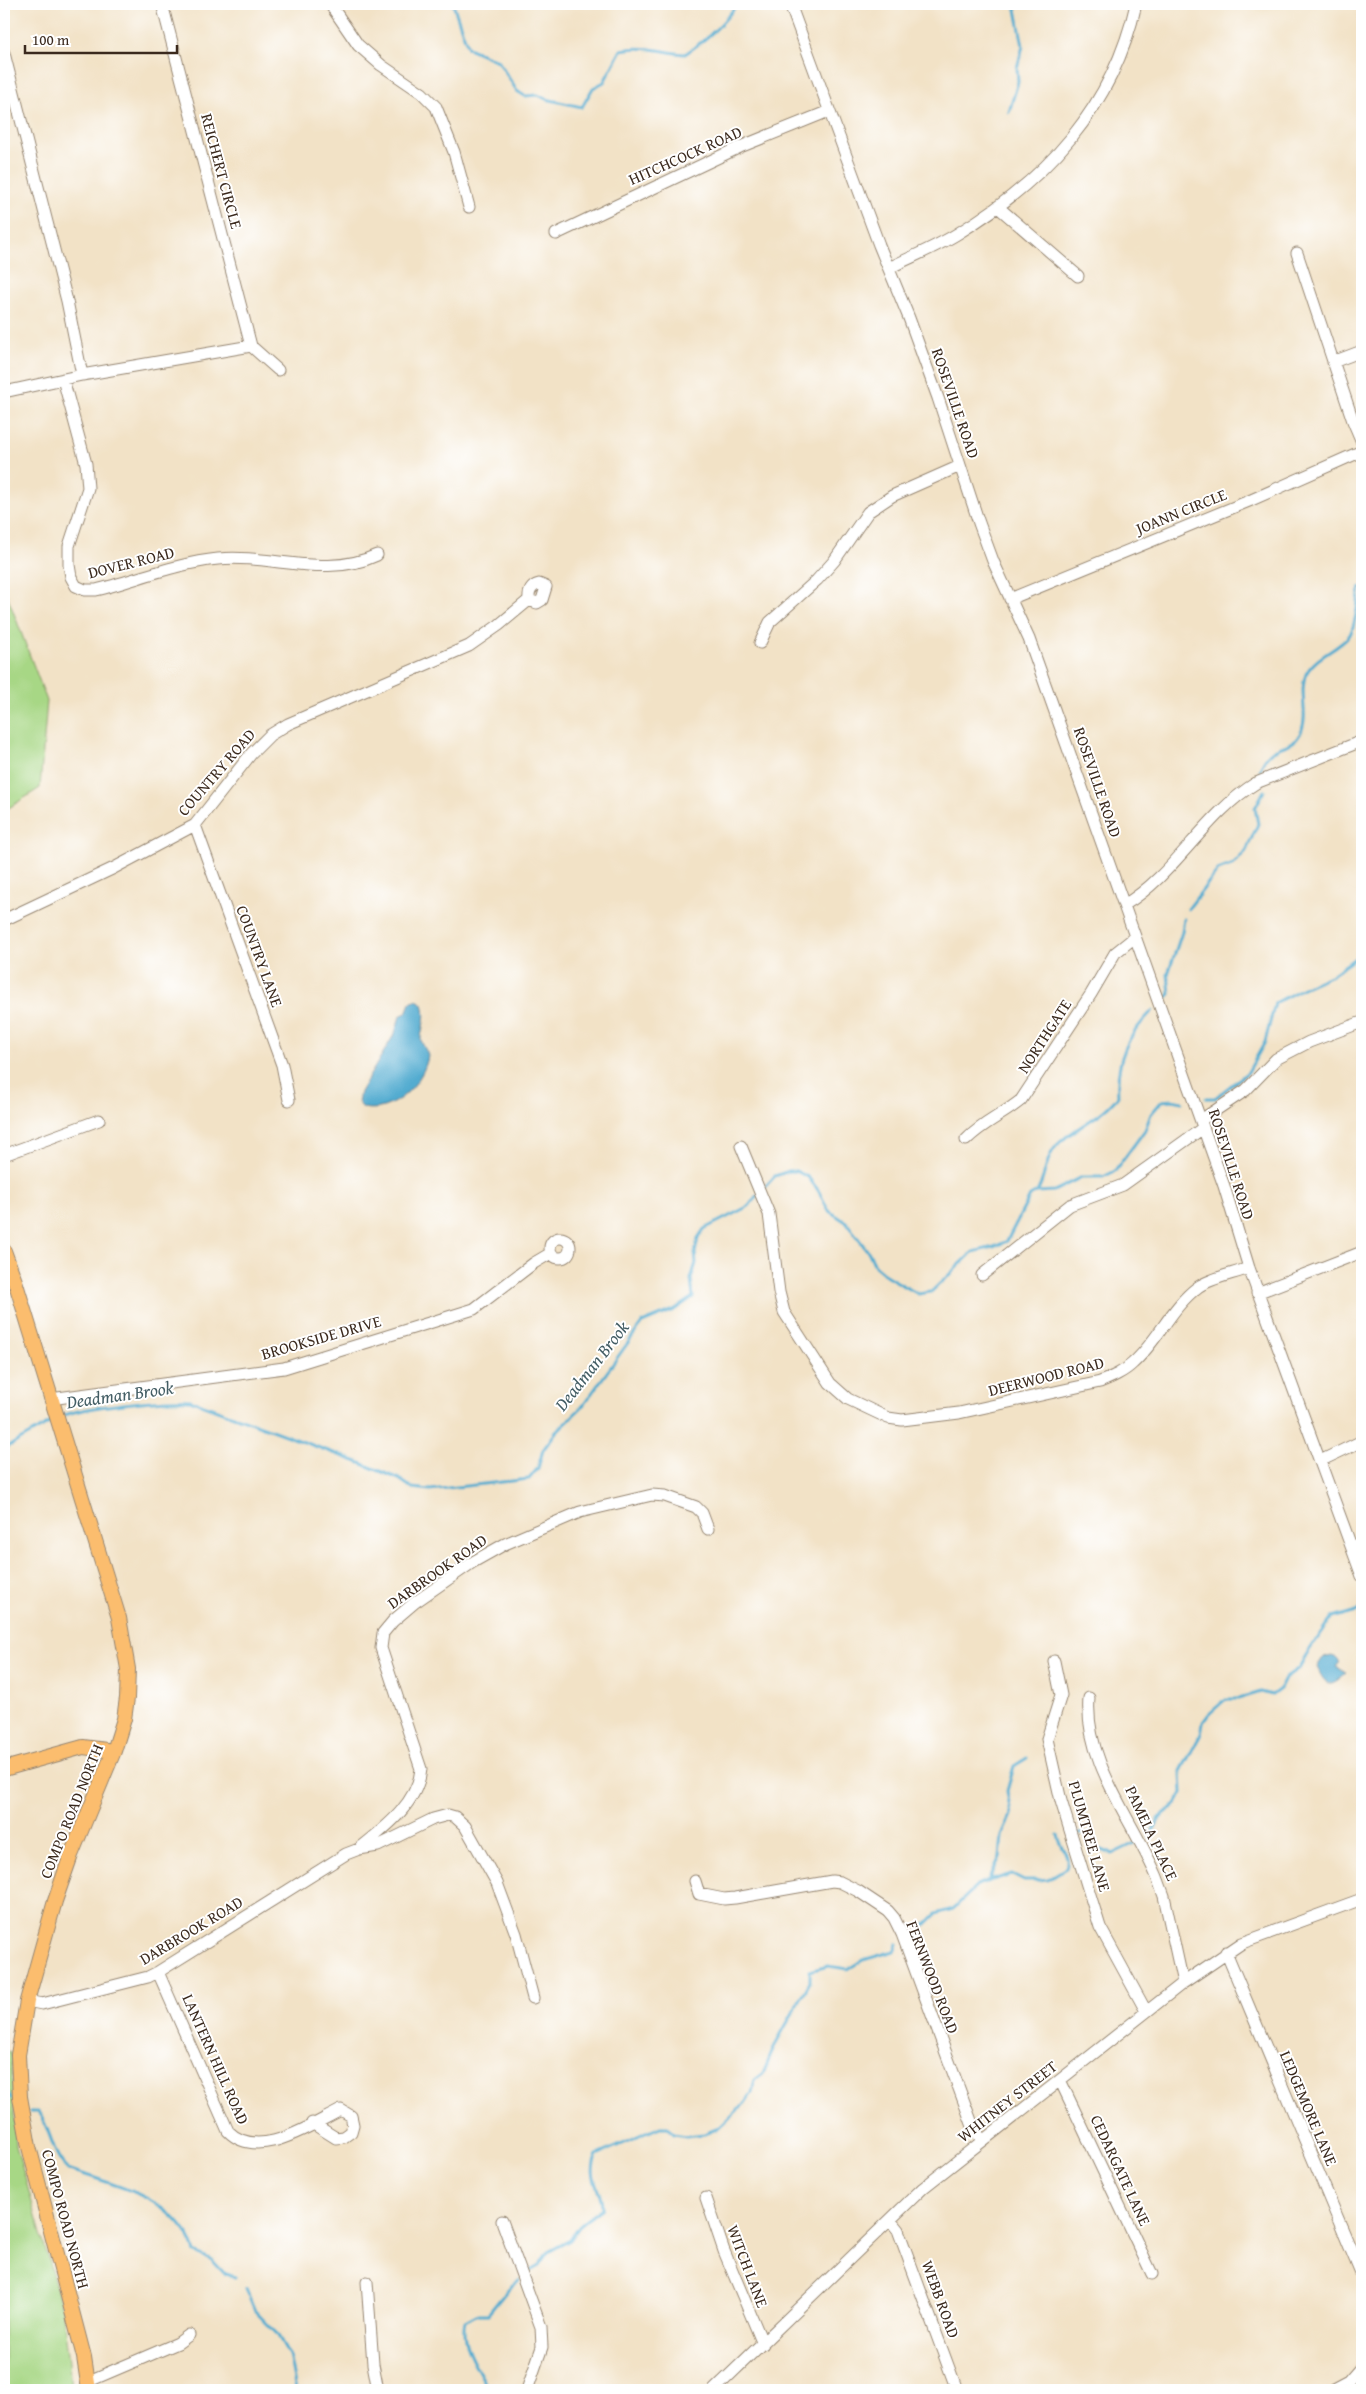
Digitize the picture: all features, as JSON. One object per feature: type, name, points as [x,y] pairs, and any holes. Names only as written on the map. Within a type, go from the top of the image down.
[{"type":"main road","name":"COMPO ROAD NORTH","points":[[4,1251],[19,1293],[124,1637],[128,1669],[127,1698],[122,1726],[64,1874],[27,2001],[18,2055],[22,2111],[34,2166],[83,2350],[89,2386]]},
{"type":"main road","points":[[4,1769],[83,1747],[114,1750]]},
{"type":"street","name":"REICHERT CIRCLE","points":[[162,4],[251,346]]},
{"type":"street","points":[[330,4],[358,45],[381,65],[422,93],[436,107],[454,152],[469,207]]},
{"type":"street","name":"ROSEVILLE ROAD","points":[[790,4],[919,345],[982,531],[1029,639],[1224,1186],[1257,1293],[1362,1576]]},
{"type":"street","points":[[889,268],[956,235],[998,207],[1038,174],[1076,134],[1103,93],[1132,21],[1136,4]]},
{"type":"street","points":[[4,53],[67,301],[82,375]]},
{"type":"street","name":"HITCHCOCK ROAD","points":[[556,234],[740,147],[829,111]]},
{"type":"street","points":[[998,207],[1078,276]]},
{"type":"street","points":[[1297,253],[1362,442]]},
{"type":"street","points":[[4,392],[82,375],[251,346],[278,370]]},
{"type":"street","points":[[1333,362],[1362,351]]},
{"type":"street","name":"DOVER ROAD","points":[[63,379],[86,464],[88,488],[68,555],[71,577],[76,586],[85,590],[96,590],[192,563],[220,559],[340,565],[361,562],[377,555]]},
{"type":"street","name":"JOANN CIRCLE","points":[[1010,599],[1249,501],[1362,451]]},
{"type":"street","points":[[760,643],[770,622],[817,580],[834,561],[868,512],[892,496],[960,466]]},
{"type":"street","name":"COUNTRY ROAD","points":[[4,920],[114,868],[195,825],[251,754],[270,735],[288,724],[469,646],[499,625],[529,600]]},
{"type":"street","points":[[1124,905],[1142,894],[1222,807],[1244,790],[1256,782],[1362,741]]},
{"type":"street","name":"COUNTRY LANE","points":[[195,825],[282,1064],[289,1100]]},
{"type":"street","name":"NORTHGATE","points":[[966,1140],[992,1118],[1008,1111],[1022,1100],[1091,994],[1115,953],[1135,937]]},
{"type":"street","points":[[982,1275],[1070,1205],[1122,1185],[1246,1090],[1276,1059],[1296,1047],[1362,1022]]},
{"type":"street","points":[[4,1155],[99,1120]]},
{"type":"street","name":"DEERWOOD ROAD","points":[[741,1146],[761,1191],[772,1229],[779,1292],[788,1319],[830,1383],[848,1399],[894,1420],[916,1419],[968,1411],[1100,1382],[1132,1365],[1181,1304],[1200,1286],[1249,1268]]},
{"type":"street","points":[[1257,1293],[1362,1252]]},
{"type":"street","name":"BROOKSIDE DRIVE","points":[[50,1399],[284,1368],[474,1309],[534,1263],[551,1253]]},
{"type":"street","points":[[1320,1461],[1362,1441]]},
{"type":"street","name":"DARBROOK ROAD","points":[[359,1849],[389,1825],[418,1785],[422,1769],[381,1648],[383,1633],[393,1621],[418,1600],[505,1544],[580,1512],[652,1495],[665,1496],[696,1507],[702,1513],[708,1528]]},
{"type":"street","name":"PLUMTREE LANE","points":[[1054,1661],[1061,1695],[1047,1739],[1061,1802],[1100,1927],[1146,2011]]},
{"type":"street","name":"PAMELA PLACE","points":[[1089,1698],[1088,1717],[1096,1753],[1157,1877],[1165,1903],[1183,1983]]},
{"type":"street","name":"DARBROOK ROAD","points":[[27,2001],[42,2004],[148,1977],[346,1854],[392,1841],[440,1816],[455,1817],[461,1820],[472,1836],[504,1899],[533,1998]]},
{"type":"street","name":"FERNWOOD ROAD","points":[[695,1881],[699,1894],[724,1899],[832,1881],[840,1882],[858,1890],[888,1911],[902,1934],[948,2063],[974,2129],[982,2140]]},
{"type":"street","name":"WHITNEY STREET","points":[[714,2390],[923,2188],[1146,2011],[1226,1952],[1262,1934],[1362,1899]]},
{"type":"street","name":"LEDGEMORE LANE","points":[[1226,1952],[1362,2276]]},
{"type":"street","name":"LANTERN HILL ROAD","points":[[158,1972],[228,2132],[233,2137],[256,2145],[272,2142],[312,2124]]},
{"type":"street","name":"CEDARGATE LANE","points":[[1060,2080],[1152,2274]]},
{"type":"street","name":"WITCH LANE","points":[[706,2198],[724,2250],[763,2344]]},
{"type":"street","name":"WEBB ROAD","points":[[890,2220],[898,2230],[957,2390]]},
{"type":"street","points":[[502,2221],[538,2313],[541,2327],[542,2347],[527,2390]]},
{"type":"street","points":[[367,2282],[373,2364],[378,2390]]},
{"type":"street","points":[[89,2386],[178,2343],[189,2335]]},
{"type":"street","points":[[1334,2390],[1348,2382],[1362,2366]]},
{"type":"green space","points":[[4,587],[47,701],[40,788],[4,811]]},
{"type":"green space","points":[[4,2050],[11,2052],[16,2146],[62,2308],[71,2390],[4,2390]]},
{"type":"water","points":[[417,1000],[423,1004],[424,1009],[425,1017],[421,1039],[428,1056],[420,1076],[405,1095],[395,1102],[385,1107],[363,1108],[358,1102],[360,1092],[395,1033],[400,1016],[406,1013],[410,1003]]},
{"type":"water","points":[[1331,1656],[1340,1662],[1336,1667],[1347,1672],[1333,1683],[1329,1683],[1323,1679],[1317,1667],[1322,1659]]},
{"type":"waterway","points":[[453,4],[468,48],[498,61],[517,91],[525,96],[538,95],[546,99],[582,107],[593,88],[604,82],[621,50],[645,49],[685,54],[714,32],[737,4]]},
{"type":"waterway","points":[[1009,112],[1018,82],[1017,68],[1023,46],[1015,4]]},
{"type":"waterway","points":[[1260,770],[1269,754],[1291,743],[1300,734],[1304,719],[1303,689],[1306,674],[1320,658],[1349,636],[1355,620],[1360,588],[1362,588]]},
{"type":"waterway","points":[[1188,909],[1218,870],[1234,864],[1246,851],[1258,824],[1255,808],[1264,791]]},
{"type":"waterway","points":[[1166,998],[1170,994],[1168,974],[1182,932],[1184,919]]},
{"type":"waterway","name":"Deadman Brook","points":[[1206,1098],[1215,1098],[1248,1072],[1265,1042],[1275,1003],[1332,975],[1362,953]]},
{"type":"waterway","points":[[1037,1192],[1050,1156],[1057,1145],[1112,1104],[1118,1096],[1119,1071],[1125,1049],[1136,1029],[1153,1010]]},
{"type":"waterway","name":"Deadman Brook","points":[[762,1190],[775,1176],[789,1171],[796,1171],[808,1177],[818,1190],[829,1211],[846,1222],[869,1253],[875,1266],[887,1276],[918,1294],[931,1292],[973,1252],[994,1247],[1007,1241],[1030,1196],[1037,1192],[1054,1191],[1082,1177],[1103,1177],[1115,1171],[1145,1130],[1151,1114],[1162,1101],[1182,1102]]},
{"type":"waterway","name":"Deadman Brook","points":[[61,1417],[71,1413],[104,1407],[144,1402],[190,1400],[358,1462],[399,1479],[412,1488],[430,1490],[529,1479],[538,1468],[543,1450],[556,1432],[582,1407],[642,1323],[674,1310],[693,1297],[691,1279],[696,1263],[695,1253],[698,1238],[704,1229],[749,1206],[757,1195]]},
{"type":"waterway","name":"Deadman Brook","points":[[4,1449],[53,1421]]},
{"type":"waterway","points":[[1150,1837],[1158,1819],[1176,1804],[1182,1793],[1181,1771],[1201,1734],[1203,1722],[1209,1714],[1226,1699],[1238,1699],[1261,1692],[1272,1695],[1280,1689],[1286,1677],[1299,1668],[1332,1618],[1360,1610]]},
{"type":"waterway","points":[[988,1882],[1000,1857],[1002,1836],[1011,1815],[1007,1791],[1014,1766],[1027,1758]]},
{"type":"waterway","points":[[1075,1833],[1083,1833],[1095,1847],[1112,1854],[1135,1843]]},
{"type":"waterway","points":[[912,1938],[936,1914],[953,1909],[979,1884],[1012,1874],[1024,1880],[1048,1879],[1066,1868],[1067,1859],[1058,1835]]},
{"type":"waterway","points":[[530,2270],[539,2265],[548,2252],[570,2240],[581,2224],[602,2208],[593,2170],[597,2155],[660,2127],[668,2127],[674,2134],[686,2136],[704,2134],[719,2128],[745,2103],[752,2093],[755,2080],[763,2074],[776,2043],[810,1982],[810,1971],[828,1966],[848,1969],[863,1960],[894,1951],[897,1944]]},
{"type":"waterway","points":[[4,2089],[11,2098]]},
{"type":"waterway","points":[[30,2112],[38,2112],[43,2119],[58,2156],[68,2169],[125,2188],[160,2206],[175,2219],[187,2234],[195,2252],[212,2260],[225,2274],[235,2277]]},
{"type":"waterway","points":[[489,2390],[467,2348],[464,2330],[465,2321],[478,2314],[488,2314],[509,2288],[519,2280]]},
{"type":"waterway","points":[[246,2289],[255,2311],[277,2334],[289,2355],[296,2390]]}]
